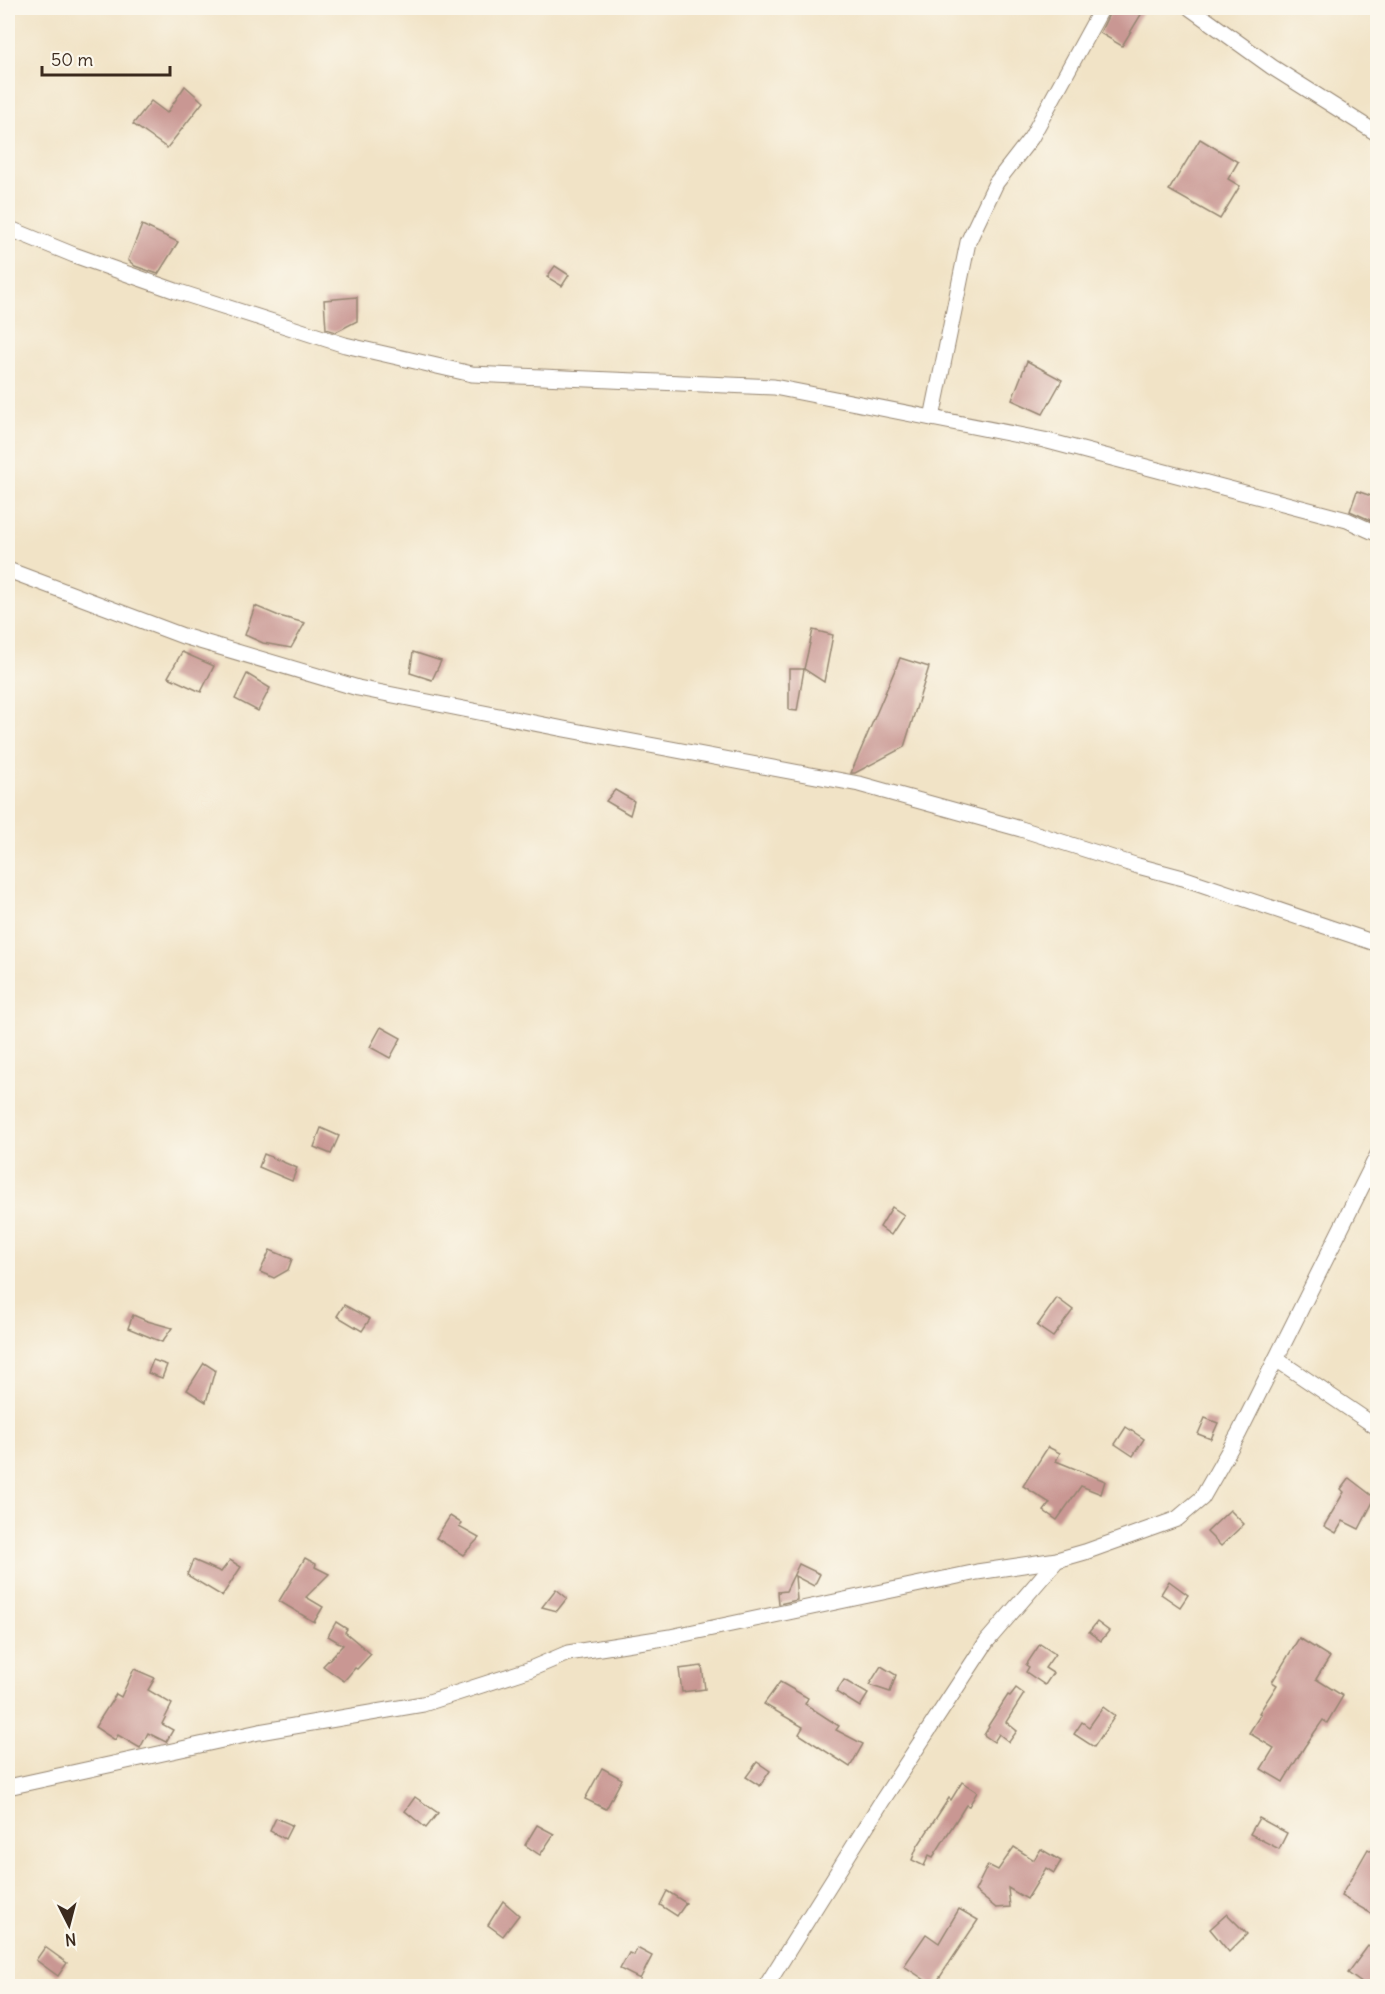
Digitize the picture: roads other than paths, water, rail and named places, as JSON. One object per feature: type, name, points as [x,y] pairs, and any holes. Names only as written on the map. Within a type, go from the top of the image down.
[{"type":"street","points":[[932,418],[968,242],[996,183],[1031,138],[1102,8]]},
{"type":"street","points":[[1190,8],[1272,67],[1377,134]]},
{"type":"street","points":[[8,228],[74,255],[176,291],[345,345],[471,374],[774,387],[1044,440],[1347,520],[1377,534]]},
{"type":"street","points":[[8,570],[183,636],[358,688],[860,784],[1021,829],[1138,867],[1183,878],[1377,944]]},
{"type":"street","points":[[8,1787],[259,1732],[423,1704],[528,1670],[568,1653],[670,1637],[977,1572],[1057,1560],[1178,1518],[1202,1498],[1239,1433],[1377,1154]]},
{"type":"street","points":[[1276,1359],[1377,1428]]},
{"type":"street","points":[[766,1986],[882,1801],[987,1641],[1057,1560]]}]
